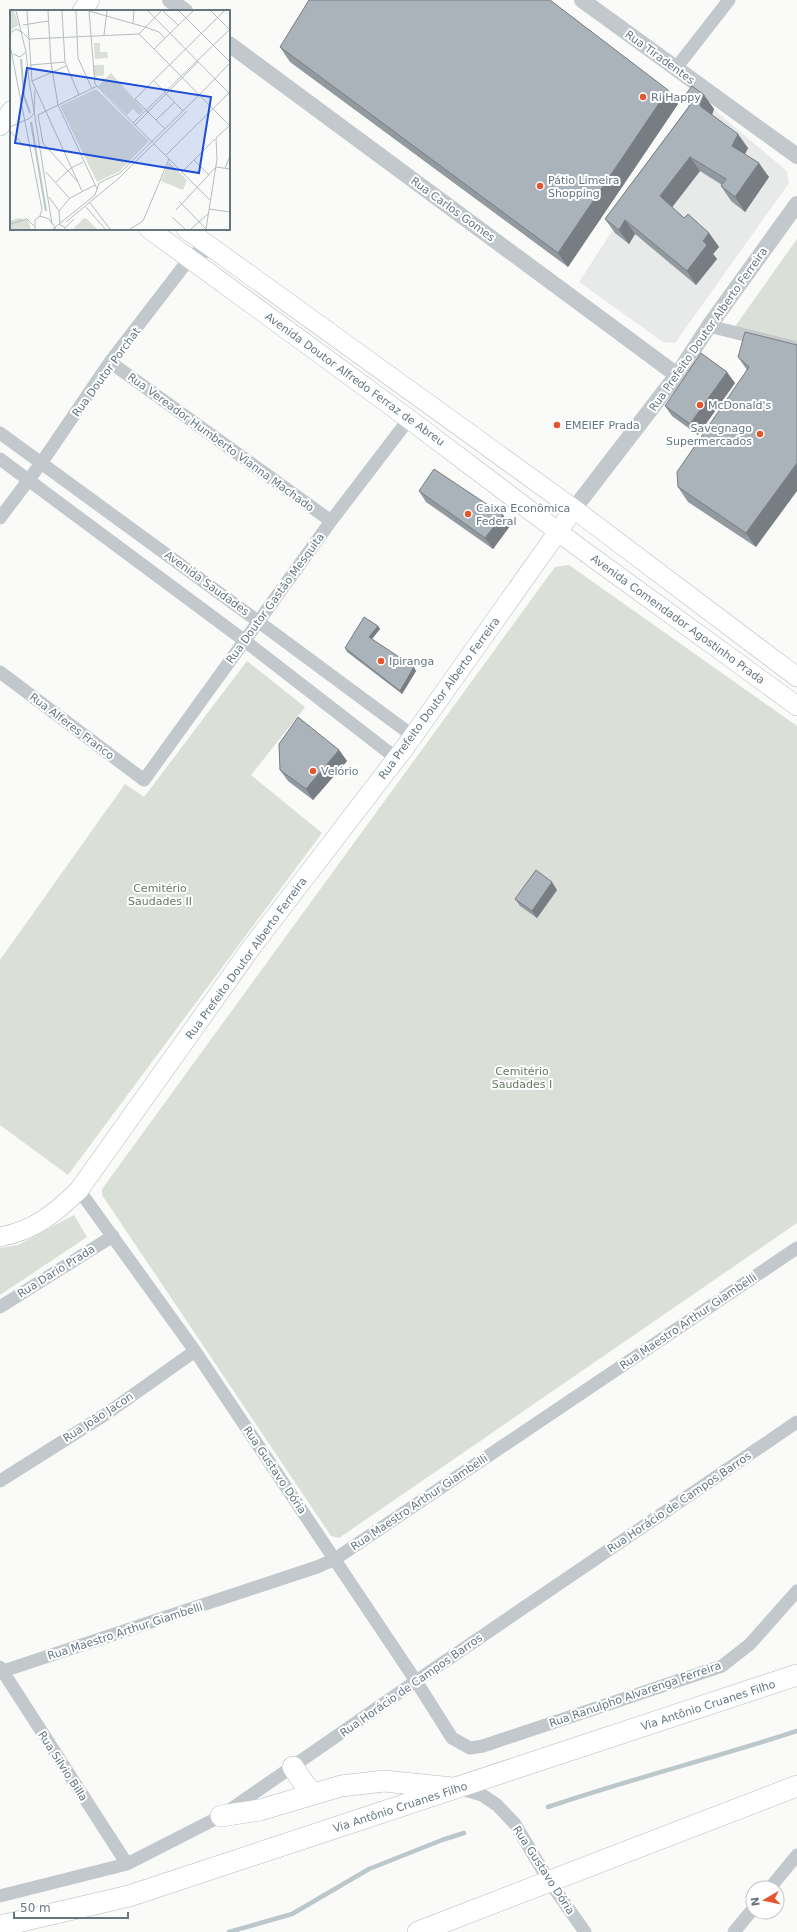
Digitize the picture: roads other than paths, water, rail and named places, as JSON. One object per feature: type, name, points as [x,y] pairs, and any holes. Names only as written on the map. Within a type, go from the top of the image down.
[{"type":"main road","points":[[83,10],[90,0]]},
{"type":"main road","name":"Avenida Doutor Alfredo Ferraz de Abreu","points":[[150,230],[409,419],[559,532]]},
{"type":"main road","name":"Avenida Doutor Alfredo Ferraz de Abreu","points":[[187,230],[574,509]]},
{"type":"main road","points":[[574,509],[797,677]]},
{"type":"main road","name":"Rua Prefeito Doutor Alberto Ferreira","points":[[0,1238],[28,1229],[54,1214],[79,1190],[251,948],[413,736],[574,509]]},
{"type":"main road","name":"Avenida Comendador Agostinho Prada","points":[[559,532],[797,706]]},
{"type":"main road","name":"Via Antônio Cruanes Filho","points":[[0,1926],[129,1896],[797,1675]]},
{"type":"main road","points":[[292,1767],[305,1786],[314,1794]]},
{"type":"main road","points":[[222,1816],[260,1810],[341,1786],[384,1780],[458,1788]]},
{"type":"main road","points":[[418,1932],[797,1786]]},
{"type":"street","points":[[170,0],[184,10]]},
{"type":"street","name":"Rua Tiradentes","points":[[582,0],[797,156]]},
{"type":"street","points":[[676,68],[729,0]]},
{"type":"street","name":"Rua Carlos Gomes","points":[[230,45],[677,375]]},
{"type":"street","name":"Rua Prefeito Doutor Alberto Ferreira","points":[[574,509],[677,375],[797,204]]},
{"type":"street","name":"Rua Doutor Porchat","points":[[0,518],[42,462],[110,362],[190,258],[196,252],[205,250],[225,256]]},
{"type":"street","points":[[710,326],[797,348]]},
{"type":"street","name":"Rua Vereador Humberto Vianna Machado","points":[[110,362],[331,521]]},
{"type":"street","name":"Rua Doutor Gastão Mesquita","points":[[144,780],[331,521],[409,419]]},
{"type":"street","name":"Avenida Saudades","points":[[0,432],[413,736]]},
{"type":"street","points":[[0,459],[245,641],[396,758]]},
{"type":"street","name":"Rua Alferes Franco","points":[[0,672],[144,780]]},
{"type":"street","name":"Rua Gustavo Dória","points":[[79,1190],[195,1351],[335,1559],[452,1738],[470,1748]]},
{"type":"street","name":"Rua Dario Prada","points":[[0,1307],[113,1236]]},
{"type":"street","name":"Rua Maestro Arthur Giambelli","points":[[1,1670],[317,1567],[335,1559],[797,1248]]},
{"type":"street","name":"Rua João Jacon","points":[[0,1481],[106,1414],[195,1351]]},
{"type":"street","name":"Rua Horácio de Campos Barros","points":[[0,1896],[127,1864],[222,1816],[416,1681],[797,1422]]},
{"type":"street","name":"Rua Ranulpho Alvarenga Ferreira","points":[[470,1748],[483,1746],[722,1666],[750,1644],[797,1591]]},
{"type":"street","name":"Rua Silvio Billa","points":[[1,1670],[127,1864]]},
{"type":"street","name":"Rua Gustavo Dória","points":[[458,1788],[482,1794],[497,1805],[514,1824],[549,1881],[585,1932]]},
{"type":"street","points":[[777,1880],[797,1855]]},
{"type":"street","points":[[734,1932],[745,1919]]},
{"type":"waterway","points":[[548,1807],[797,1731]]},
{"type":"waterway","points":[[229,1932],[292,1914],[369,1869],[442,1840],[464,1833]]},
{"type":"place","name":"Ri Happy","points":[[643,97]]},
{"type":"place","name":"Pátio Limeira Shopping","points":[[540,186]]},
{"type":"place","name":"McDonald's","points":[[700,405]]},
{"type":"place","name":"EMEIEF Prada","points":[[557,425]]},
{"type":"place","name":"Savegnago Supermercados","points":[[760,434]]},
{"type":"place","name":"Caixa Econômica Federal","points":[[468,514]]},
{"type":"place","name":"Ipiranga","points":[[381,661]]},
{"type":"place","name":"Velório","points":[[313,771]]},
{"type":"park label","name":"Cemitério Saudades II","points":[[160,894]]},
{"type":"park label","name":"Cemitério Saudades I","points":[[522,1077]]}]
